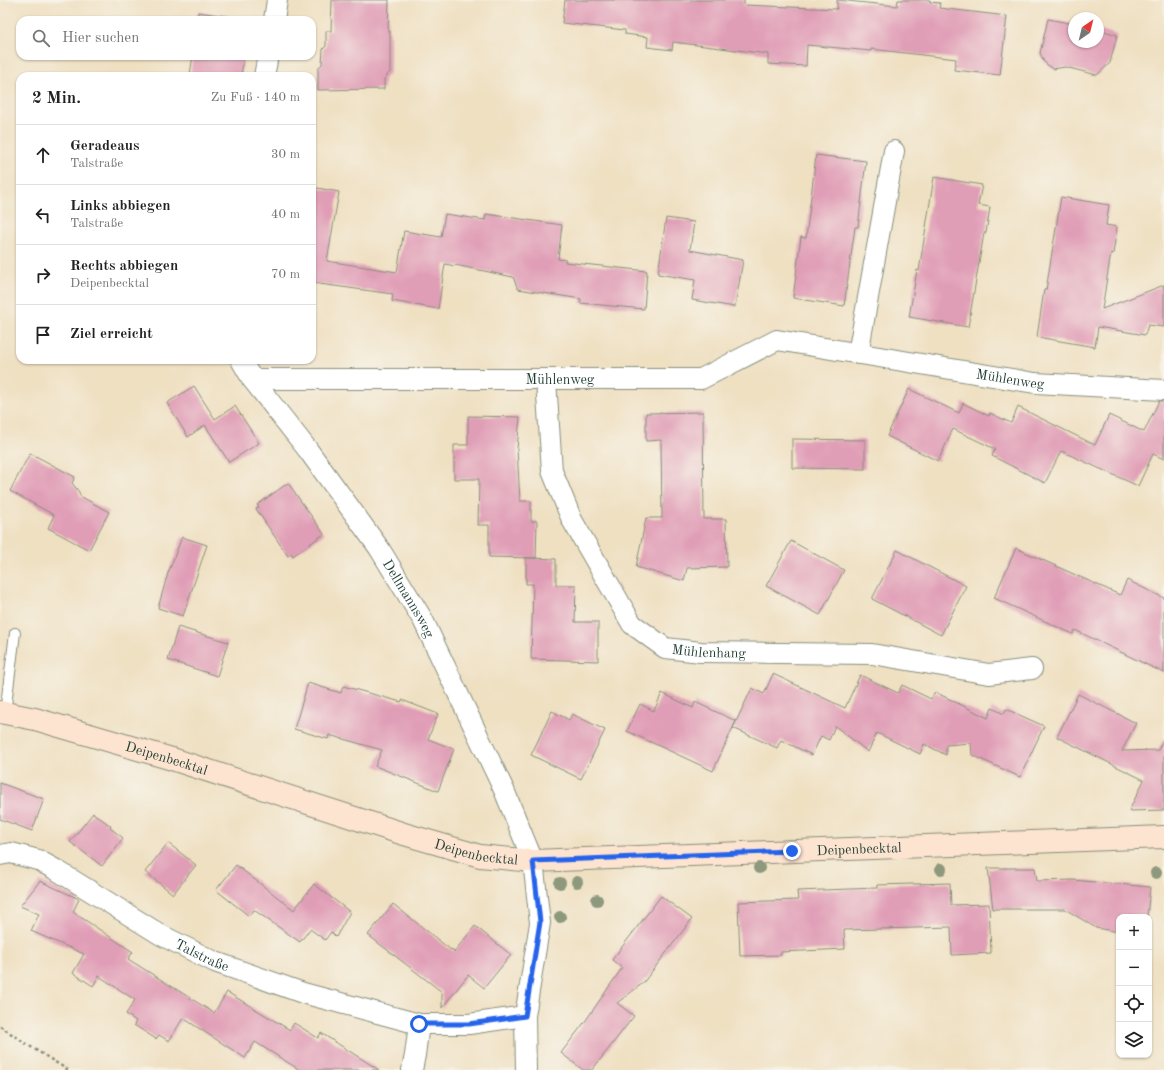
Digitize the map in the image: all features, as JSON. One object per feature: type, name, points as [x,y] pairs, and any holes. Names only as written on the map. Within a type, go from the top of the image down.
[{"type":"main road","name":"Deipenbecktal","points":[[2,713],[35,719],[172,759],[404,834],[480,856],[533,861],[1164,837]]},
{"type":"street","points":[[275,16],[278,0]]},
{"type":"street","points":[[265,72],[267,60]]},
{"type":"street","points":[[858,354],[894,152]]},
{"type":"street","name":"Mühlenweg","points":[[252,379],[701,380],[777,340],[1035,383],[1164,390]]},
{"type":"street","name":"Dellmannsweg","points":[[243,364],[252,379],[308,450],[379,548],[423,620],[504,790],[533,861]]},
{"type":"street","name":"Mühlenhang","points":[[546,380],[552,471],[572,520],[632,624],[665,648],[701,652],[872,654],[989,674],[1032,669]]},
{"type":"street","name":"Talstraße","points":[[0,855],[11,853],[38,860],[161,935],[215,962],[303,993],[419,1024],[469,1024],[525,1016]]},
{"type":"street","points":[[526,1070],[525,1016],[540,922],[533,861]]},
{"type":"street","points":[[412,1070],[419,1024]]},
{"type":"lane","points":[[2,713],[16,633]]},
{"type":"path","points":[[0,1026],[68,1070]]},
{"type":"building","points":[[332,0],[389,0],[388,31],[390,31],[390,72],[384,79],[384,89],[318,90],[318,69],[322,64],[323,49],[326,46],[326,31],[331,31]]},
{"type":"building","points":[[565,0],[744,0],[744,5],[837,9],[837,0],[897,6],[898,0],[930,0],[930,2],[940,3],[939,8],[1007,16],[1000,75],[954,70],[956,59],[871,49],[871,51],[807,45],[806,66],[768,64],[768,54],[673,42],[672,50],[647,47],[648,37],[625,34],[625,30],[562,23]]},
{"type":"building","points":[[198,12],[227,16],[198,16]]},
{"type":"building","points":[[1048,19],[1068,23],[1068,48],[1104,48],[1104,31],[1117,35],[1110,63],[1097,75],[1065,67],[1053,69],[1044,62],[1040,53]]},
{"type":"building","points":[[192,60],[243,60],[242,72],[190,72]]},
{"type":"building","points":[[816,155],[866,161],[858,227],[855,227],[844,306],[793,298],[801,237],[806,238]]},
{"type":"building","points":[[934,177],[982,185],[978,205],[990,207],[986,233],[984,233],[968,327],[909,317],[917,270],[919,271]]},
{"type":"building","points":[[316,188],[339,192],[327,261],[397,272],[404,231],[441,237],[445,214],[485,220],[486,214],[562,225],[558,259],[566,260],[565,262],[647,271],[644,309],[580,303],[581,299],[518,289],[513,277],[445,264],[438,309],[392,301],[393,294],[316,284]]},
{"type":"building","points":[[1061,197],[1109,205],[1106,225],[1117,227],[1113,254],[1111,253],[1102,309],[1164,285],[1164,327],[1148,325],[1145,335],[1098,327],[1095,347],[1037,337]]},
{"type":"building","points":[[666,218],[694,222],[690,250],[743,260],[735,307],[692,300],[695,280],[658,274]]},
{"type":"building","points":[[194,386],[215,419],[235,406],[259,443],[229,462],[205,425],[188,437],[167,403]]},
{"type":"building","points":[[909,389],[959,413],[963,403],[989,416],[990,413],[1011,423],[1018,407],[1095,445],[1109,415],[1144,432],[1159,401],[1164,401],[1164,459],[1153,454],[1138,486],[1061,451],[1045,483],[992,456],[995,449],[953,429],[938,461],[887,436]]},
{"type":"building","points":[[703,412],[704,519],[726,519],[727,567],[687,568],[684,581],[636,567],[646,518],[662,518],[661,440],[646,441],[646,413]]},
{"type":"building","points":[[468,416],[520,417],[517,449],[520,501],[531,501],[531,521],[537,521],[536,558],[489,557],[489,525],[478,525],[479,479],[454,479],[454,445],[468,445]]},
{"type":"building","points":[[792,439],[865,440],[865,469],[792,468]]},
{"type":"building","points":[[30,453],[75,477],[72,483],[79,492],[80,496],[109,512],[89,550],[48,528],[54,515],[10,491]]},
{"type":"building","points":[[288,483],[324,534],[293,556],[291,553],[288,556],[256,509],[259,507],[257,505]]},
{"type":"building","points":[[182,537],[207,545],[183,616],[158,608],[168,573]]},
{"type":"building","points":[[791,541],[844,570],[820,615],[766,586]]},
{"type":"building","points":[[1016,548],[1120,595],[1127,580],[1164,598],[1164,673],[1075,630],[1073,634],[994,598]]},
{"type":"building","points":[[897,550],[966,586],[941,635],[872,599]]},
{"type":"building","points":[[526,558],[556,559],[556,585],[576,585],[575,622],[598,622],[598,661],[531,659],[533,584],[526,584]]},
{"type":"building","points":[[178,627],[228,642],[217,676],[168,660]]},
{"type":"building","points":[[773,674],[845,708],[860,675],[898,693],[902,685],[931,699],[935,692],[988,718],[992,708],[1004,714],[1006,709],[1044,726],[1020,777],[972,755],[971,743],[946,745],[946,755],[924,744],[920,754],[877,733],[868,752],[835,726],[829,740],[821,736],[812,755],[781,740],[777,748],[733,728],[752,688],[764,694]]},
{"type":"building","points":[[308,683],[341,693],[343,686],[401,702],[402,700],[438,714],[428,739],[454,749],[438,791],[375,766],[382,750],[329,735],[328,739],[294,729]]},
{"type":"building","points":[[662,693],[693,708],[695,702],[736,721],[713,771],[627,731],[640,704],[654,711]]},
{"type":"building","points":[[1078,694],[1136,723],[1122,751],[1158,750],[1164,738],[1164,810],[1129,811],[1144,780],[1057,737]]},
{"type":"building","points":[[552,711],[569,720],[572,714],[605,730],[581,779],[531,755]]},
{"type":"building","points":[[0,783],[44,799],[32,831],[0,819]]},
{"type":"building","points":[[93,813],[111,826],[110,828],[123,838],[102,866],[70,842]]},
{"type":"building","points":[[168,843],[196,865],[173,894],[145,872]]},
{"type":"building","points":[[236,865],[294,910],[314,884],[350,912],[336,937],[331,932],[325,940],[310,929],[300,942],[254,910],[249,916],[216,890]]},
{"type":"building","points":[[988,868],[1035,868],[1037,881],[1073,880],[1150,887],[1147,914],[1116,914],[1116,931],[1096,928],[1065,909],[993,909]]},
{"type":"building","points":[[40,881],[79,899],[73,912],[133,952],[128,959],[214,1013],[227,992],[290,1030],[294,1023],[318,1038],[321,1033],[379,1070],[300,1070],[255,1042],[245,1058],[183,1018],[169,1041],[159,1035],[156,1039],[134,1025],[136,1021],[126,1014],[135,1000],[99,976],[93,986],[73,973],[84,954],[31,931],[39,914],[20,906]]},
{"type":"building","points":[[950,883],[951,905],[989,904],[991,953],[952,955],[951,927],[844,930],[845,949],[781,952],[781,955],[740,956],[738,902],[798,900],[797,891],[877,888],[877,885]]},
{"type":"building","points":[[661,896],[692,919],[643,983],[617,1003],[634,1016],[592,1070],[583,1070],[561,1053],[622,968],[612,960]]},
{"type":"building","points":[[393,904],[454,952],[475,926],[511,955],[484,988],[468,975],[442,1008],[442,992],[368,935]]},
{"type":"route","points":[[419,1024],[469,1024],[525,1016],[540,922],[533,861],[792,851]]}]
